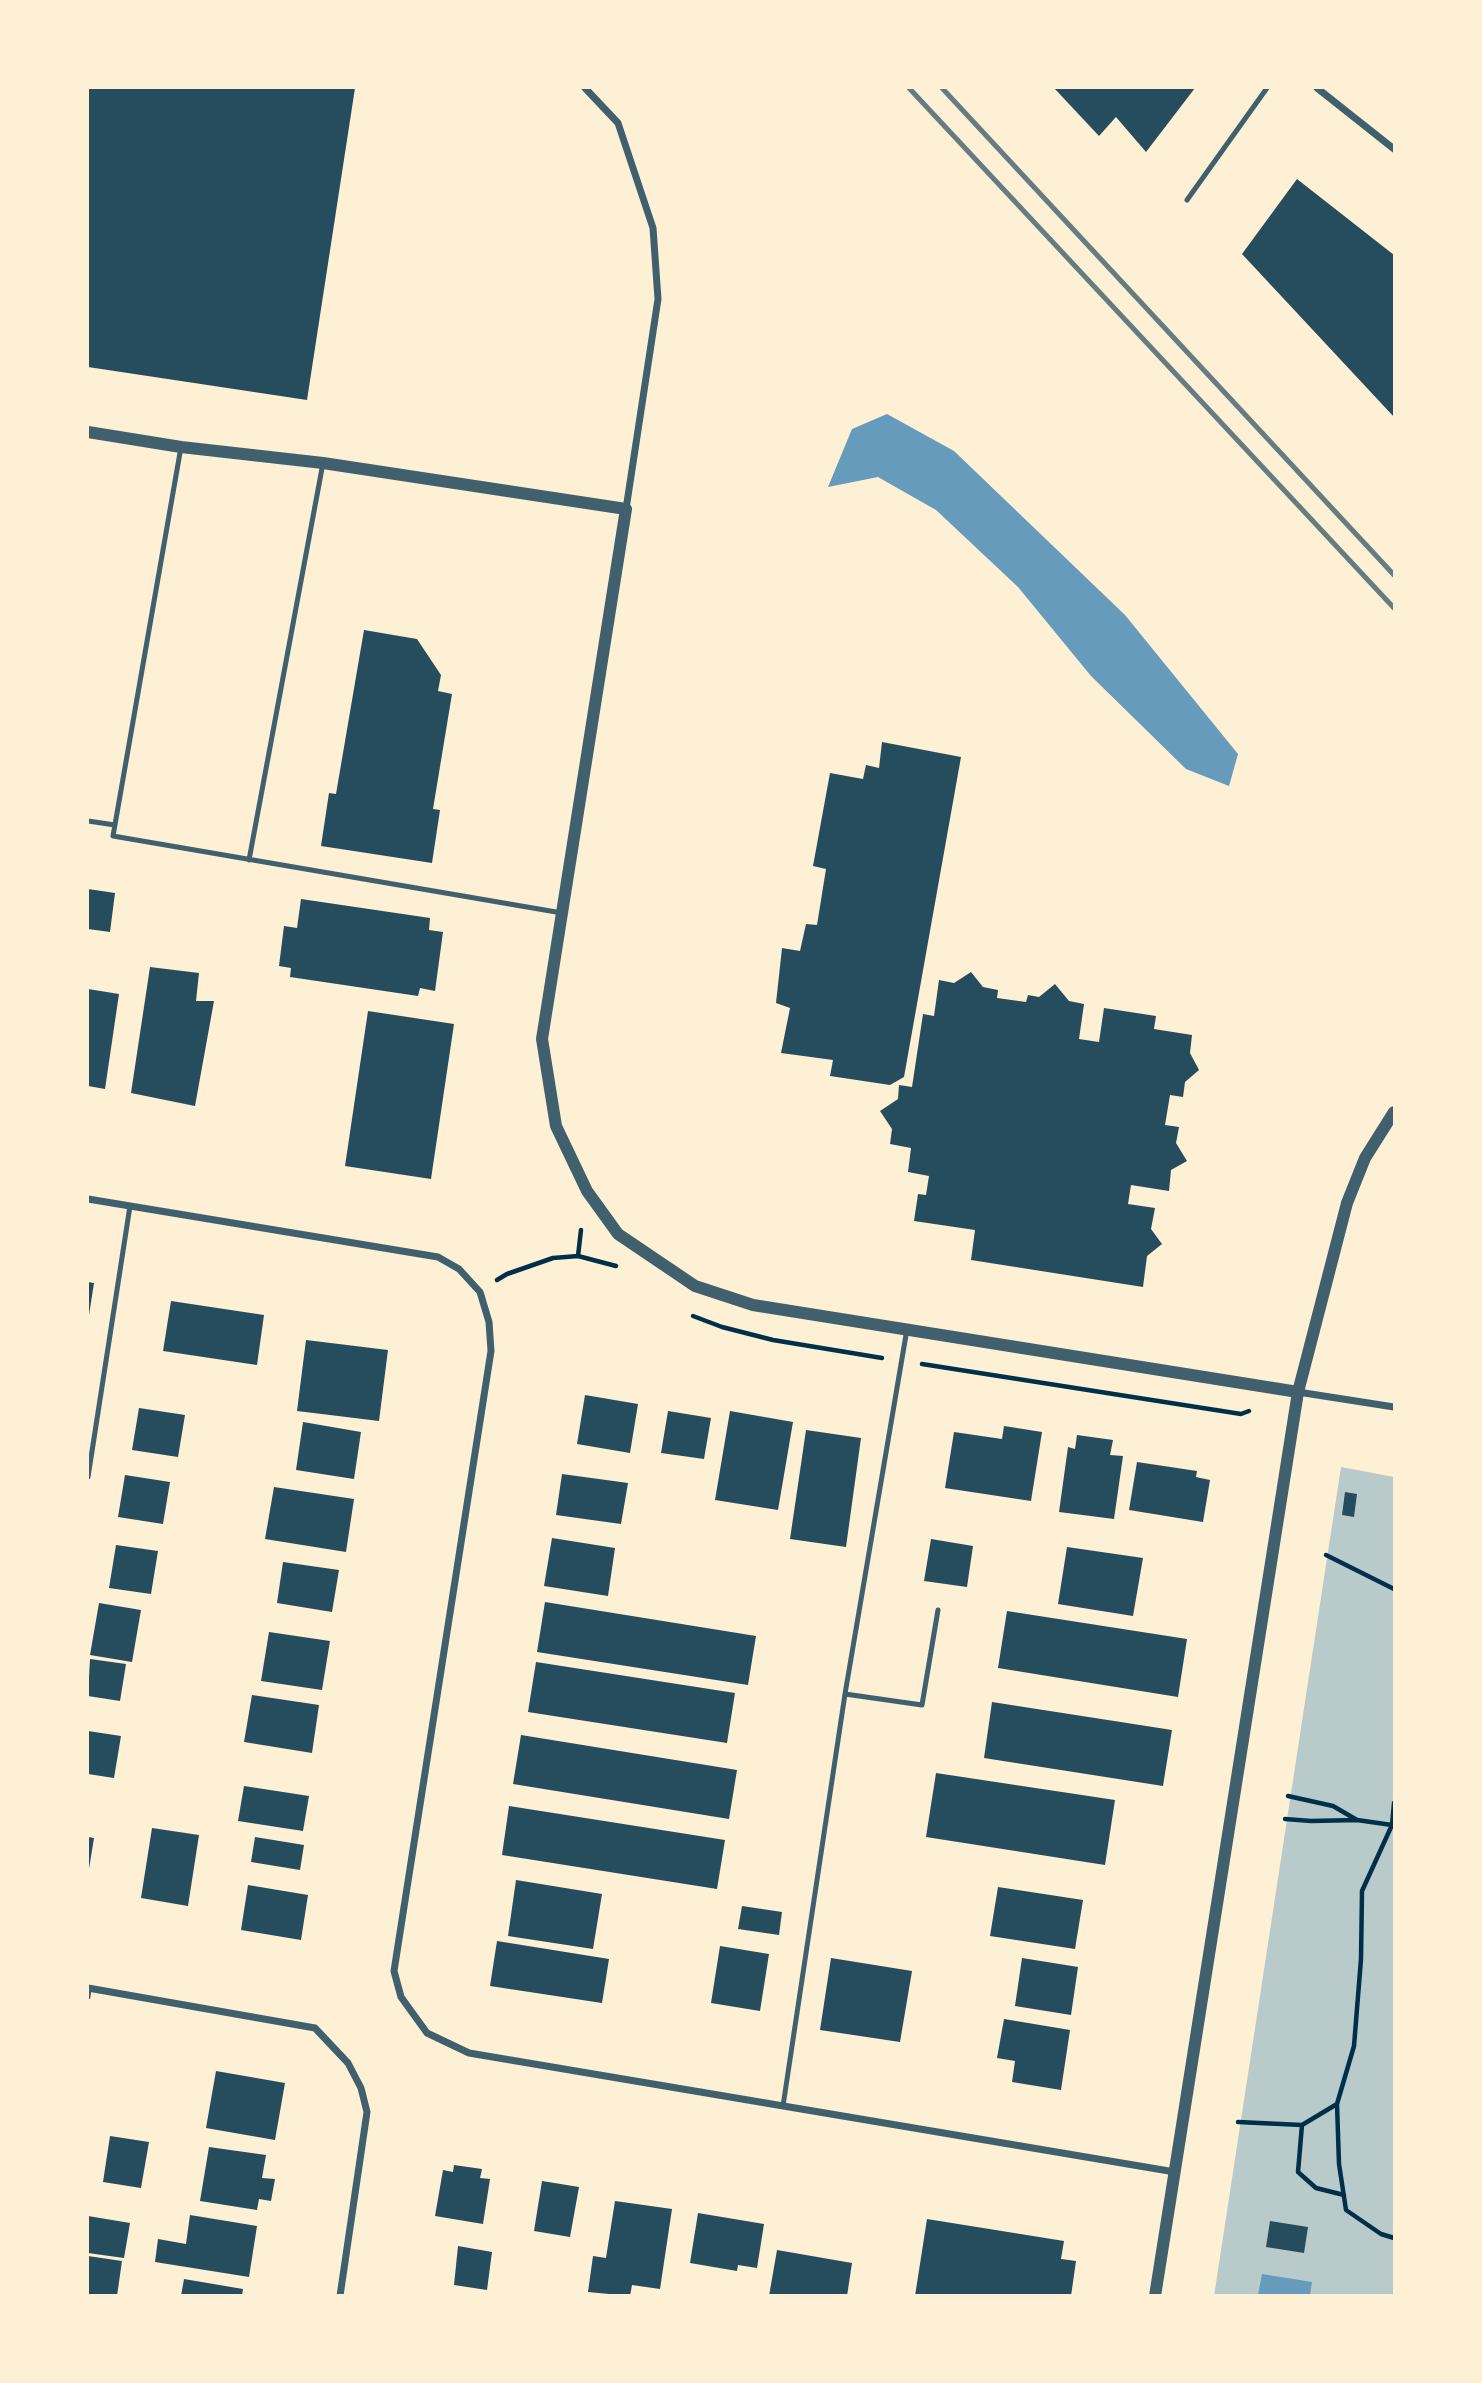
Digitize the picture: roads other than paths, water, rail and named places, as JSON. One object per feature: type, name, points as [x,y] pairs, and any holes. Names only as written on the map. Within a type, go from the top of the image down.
[{"type":"street","points":[[585,88],[618,124],[653,228],[658,299],[542,1039],[556,1126],[587,1191],[618,1234],[695,1286],[753,1305],[1395,1407]]},
{"type":"street","points":[[1318,88],[1395,149]]},
{"type":"street","points":[[88,432],[181,447],[323,463],[626,509]]},
{"type":"street","points":[[1155,2295],[1298,1392],[1347,1203],[1365,1158],[1395,1112]]},
{"type":"street","points":[[88,1199],[438,1257],[460,1269],[480,1292],[489,1322],[491,1351],[394,1971],[401,1997],[427,2033],[469,2053],[1175,2172]]},
{"type":"street","points":[[88,1991],[315,2028],[348,2063],[361,2088],[367,2112],[340,2295]]},
{"type":"lane","points":[[1186,200],[1267,88]]},
{"type":"lane","points":[[181,447],[113,836],[562,913]]},
{"type":"lane","points":[[249,860],[323,463]]},
{"type":"lane","points":[[88,821],[115,825]]},
{"type":"lane","points":[[88,1477],[130,1206]]},
{"type":"lane","points":[[783,2106],[845,1695],[908,1329]]},
{"type":"lane","points":[[845,1695],[922,1705],[938,1610]]},
{"type":"water","points":[[887,414],[954,451],[1125,615],[1238,754],[1229,786],[1186,769],[1091,676],[1018,587],[936,510],[878,477],[828,487],[852,429]]},
{"type":"water","points":[[1262,2274],[1312,2282],[1310,2295],[1258,2295]]},
{"type":"railway","points":[[909,88],[1394,608]]},
{"type":"railway","points":[[942,88],[1394,575]]}]
